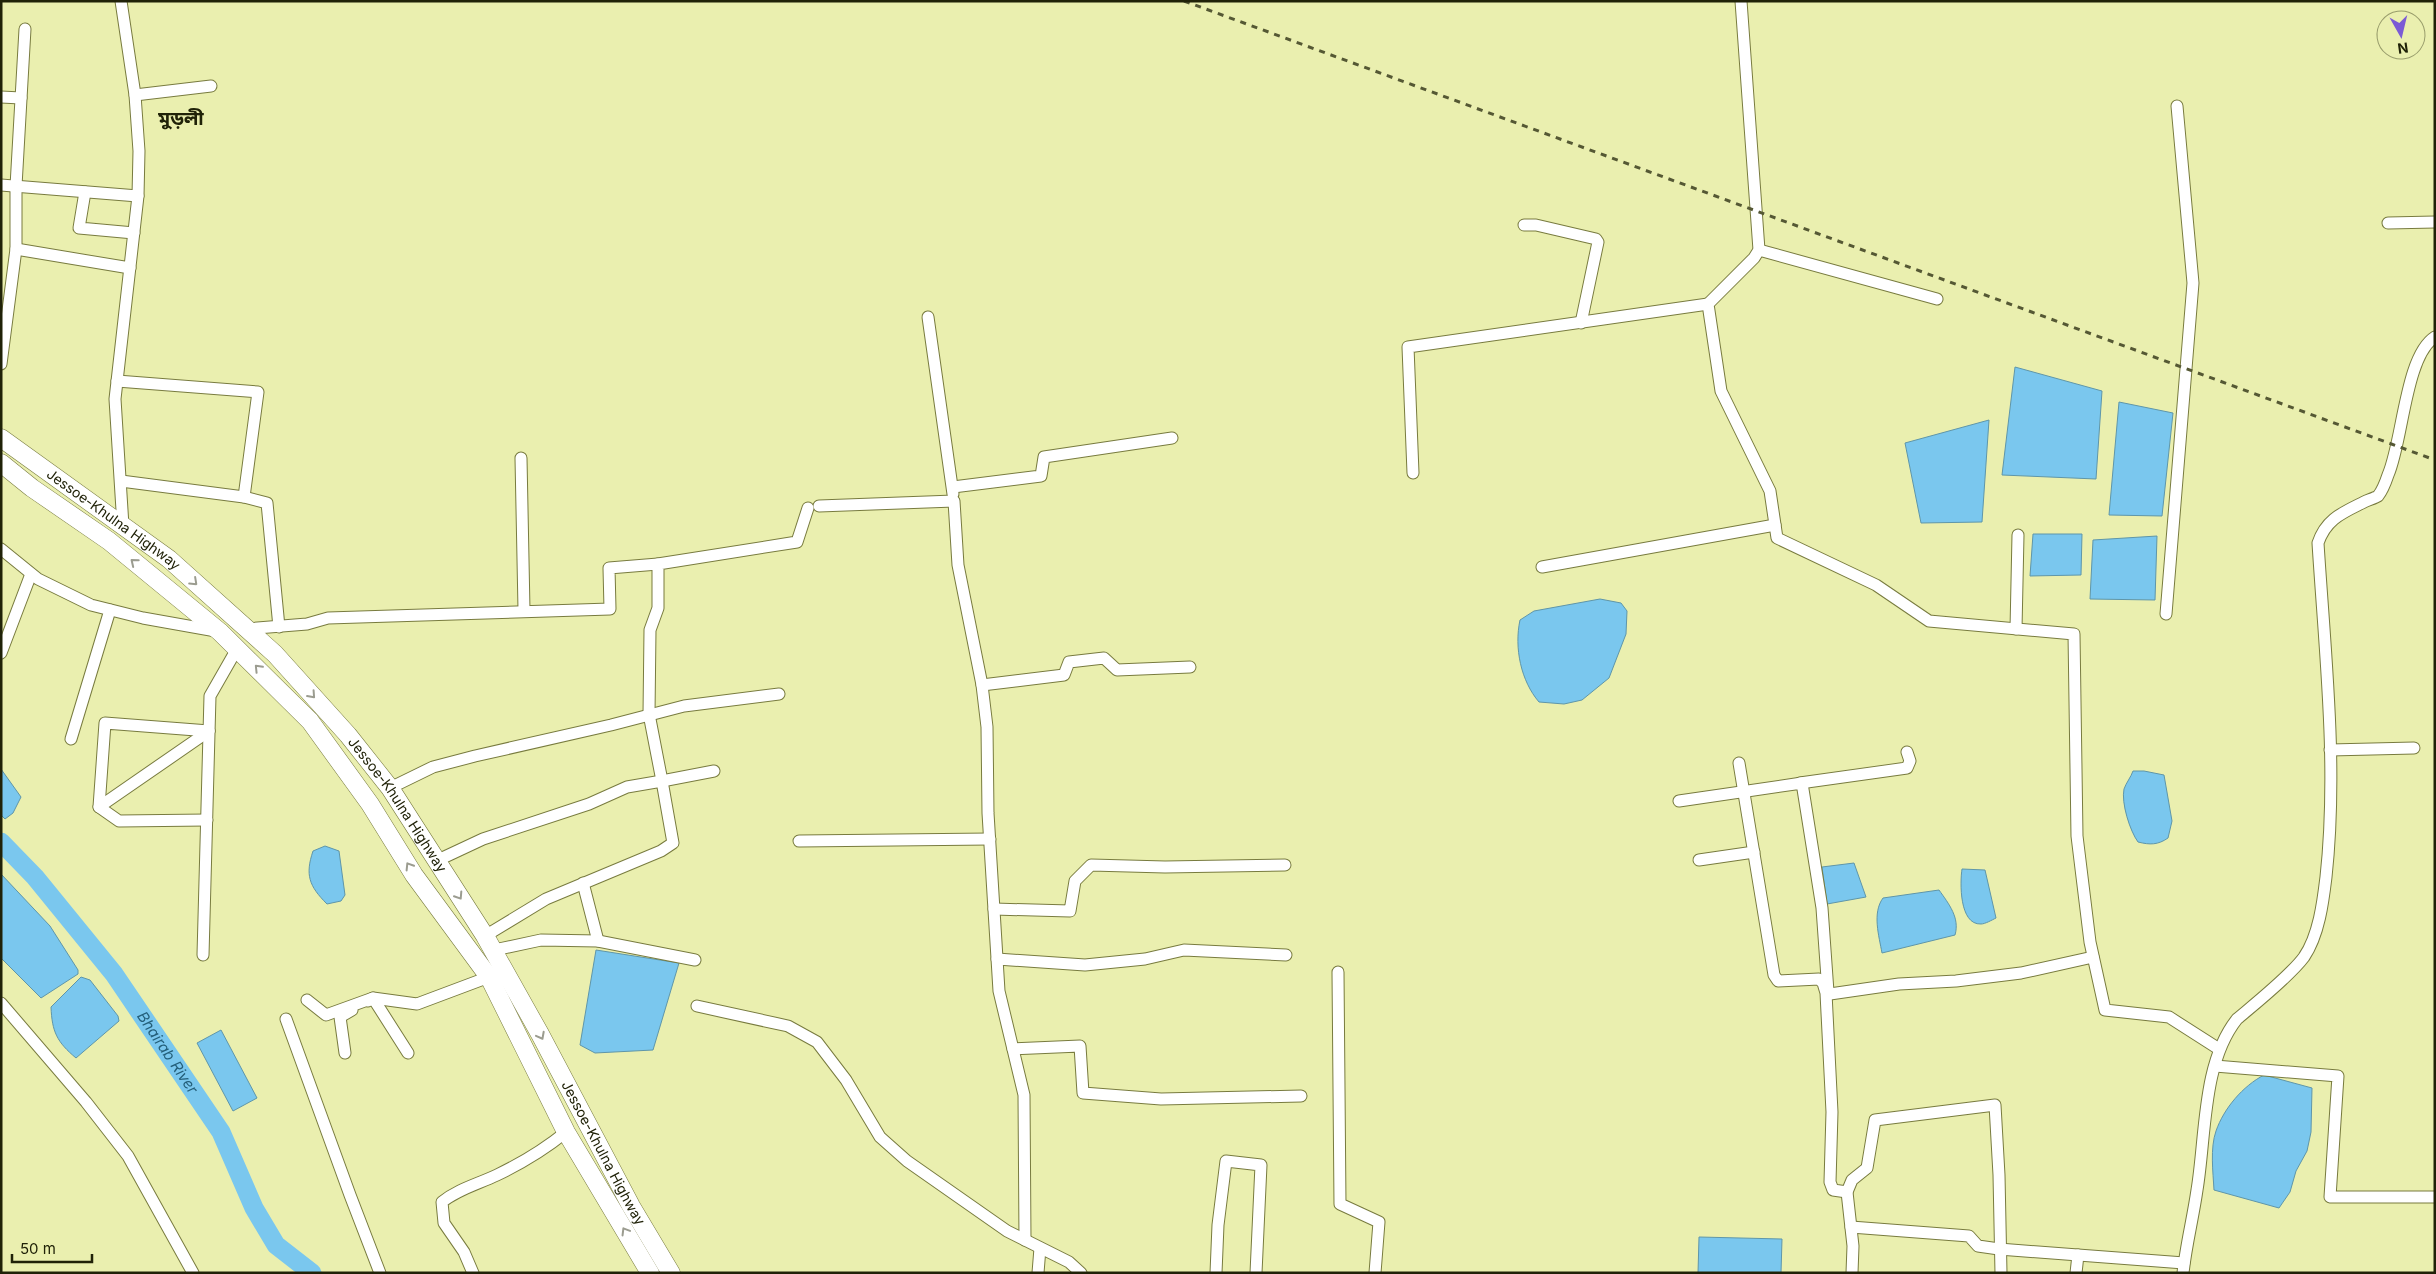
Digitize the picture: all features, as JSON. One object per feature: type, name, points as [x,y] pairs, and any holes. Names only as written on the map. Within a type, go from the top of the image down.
[{"type":"highway","name":"Jessoe-Khulna Highway","points":[[1,438],[169,559],[276,654],[348,735],[390,788],[485,936],[540,1034],[631,1206],[671,1273]]},
{"type":"highway","name":"Jessoe-Khulna Highway","points":[[1,463],[32,488],[109,541],[238,647],[310,721],[370,804],[414,875],[489,977],[566,1132],[650,1273]]},
{"type":"street","points":[[121,1],[135,95],[138,196],[115,398],[123,526]]},
{"type":"street","points":[[1413,473],[1408,348],[1708,304],[1754,258],[1759,250],[1742,1]]},
{"type":"street","points":[[1,364],[16,249],[16,186],[25,29]]},
{"type":"street","points":[[135,95],[211,86]]},
{"type":"street","points":[[1,98],[21,98]]},
{"type":"street","points":[[2166,614],[2193,282],[2177,106]]},
{"type":"street","points":[[1,185],[138,196]]},
{"type":"street","points":[[84,192],[79,228],[134,233]]},
{"type":"street","points":[[2388,223],[2435,222]]},
{"type":"street","points":[[1524,225],[1536,225],[1596,239],[1581,323]]},
{"type":"street","points":[[16,249],[130,268]]},
{"type":"street","points":[[1759,250],[1937,299]]},
{"type":"street","points":[[1708,304],[1721,391],[1770,491],[1777,538],[1876,585],[1929,621],[2074,634],[2077,836],[2093,957],[2104,1010],[2169,1016],[2218,1049]]},
{"type":"street","points":[[928,317],[953,487],[958,565],[982,685],[987,727],[990,839],[999,991],[1024,1095],[1025,1240]]},
{"type":"street","points":[[1851,1227],[1969,1236],[1978,1246],[2078,1255],[2183,1268],[2197,1190],[2218,1049],[2228,1030],[2237,1019],[2304,957],[2313,938],[2322,904],[2330,817],[2330,750],[2318,543],[2322,530],[2338,515],[2378,496],[2389,474],[2404,417],[2412,372],[2426,343],[2435,337]]},
{"type":"street","points":[[117,381],[258,392],[244,497]]},
{"type":"street","points":[[953,487],[1041,476],[1044,457],[1172,438]]},
{"type":"street","points":[[521,458],[524,610]]},
{"type":"street","points":[[121,481],[244,497],[267,502],[279,627]]},
{"type":"street","points":[[246,629],[307,624],[328,618],[610,608],[609,568],[658,564],[797,542],[814,507],[954,501]]},
{"type":"street","points":[[1542,566],[1775,525]]},
{"type":"street","points":[[2016,629],[2018,535]]},
{"type":"street","points":[[1,549],[38,579],[91,605],[143,618],[220,632]]},
{"type":"street","points":[[485,936],[546,899],[661,851],[673,842],[649,714],[650,630],[658,608],[658,564]]},
{"type":"street","points":[[1,653],[32,574]]},
{"type":"street","points":[[71,739],[110,610]]},
{"type":"street","points":[[204,955],[210,696],[238,647]]},
{"type":"street","points":[[982,685],[1064,674],[1070,662],[1104,658],[1117,670],[1190,667]]},
{"type":"street","points":[[390,788],[442,765],[611,726],[649,714],[684,706],[779,694]]},
{"type":"street","points":[[99,807],[105,723],[209,731]]},
{"type":"street","points":[[99,807],[209,731]]},
{"type":"street","points":[[2330,750],[2414,748]]},
{"type":"street","points":[[1678,801],[1907,768],[1910,761],[1907,752]]},
{"type":"street","points":[[1739,763],[1774,974],[1778,981],[1819,979],[1823,983],[1826,993],[1832,1112],[1830,1182],[1834,1190],[1847,1192]]},
{"type":"street","points":[[436,861],[483,840],[589,804],[627,787],[714,771]]},
{"type":"street","points":[[1800,783],[1804,786],[1822,908],[1828,992],[1830,994],[1899,984],[1956,981],[2021,973],[2093,957]]},
{"type":"street","points":[[99,807],[119,820],[207,820]]},
{"type":"street","points":[[799,841],[990,839]]},
{"type":"street","points":[[1699,860],[1754,852]]},
{"type":"street","points":[[994,909],[1070,911],[1075,881],[1091,865],[1165,867],[1285,865]]},
{"type":"street","points":[[584,883],[598,941]]},
{"type":"street","points":[[499,949],[541,940],[598,941],[695,960]]},
{"type":"street","points":[[997,959],[1085,965],[1145,959],[1184,950],[1286,955]]},
{"type":"street","points":[[1338,972],[1340,1204],[1379,1222],[1375,1273]]},
{"type":"street","points":[[307,1000],[326,1015],[372,998],[417,1004],[489,977]]},
{"type":"street","points":[[372,998],[408,1053]]},
{"type":"street","points":[[345,1053],[340,1017],[372,998]]},
{"type":"street","points":[[1,1003],[86,1102],[128,1156],[193,1273]]},
{"type":"street","points":[[697,1006],[788,1026],[817,1042],[846,1080],[880,1137],[906,1161],[1007,1231],[1069,1262],[1081,1273]]},
{"type":"street","points":[[286,1019],[380,1273]]},
{"type":"street","points":[[1013,1049],[1080,1046],[1083,1093],[1161,1099],[1301,1096]]},
{"type":"street","points":[[2215,1066],[2338,1076],[2330,1197],[2435,1197]]},
{"type":"street","points":[[1852,1273],[1853,1246],[1847,1192],[1852,1180],[1867,1168],[1875,1120],[1994,1105],[1999,1175],[1999,1249],[2001,1273]]},
{"type":"street","points":[[473,1273],[464,1252],[444,1223],[442,1202],[454,1192],[478,1183],[542,1151],[566,1132]]},
{"type":"street","points":[[1216,1273],[1218,1224],[1226,1161],[1261,1165],[1256,1273]]},
{"type":"street","points":[[1038,1273],[1040,1248]]},
{"type":"street","points":[[2076,1273],[2078,1255]]},
{"type":"water","points":[[2015,367],[2102,391],[2096,479],[2002,475]]},
{"type":"water","points":[[2119,402],[2173,413],[2162,516],[2109,515]]},
{"type":"water","points":[[1989,420],[1982,522],[1921,523],[1905,443]]},
{"type":"water","points":[[2033,534],[2082,534],[2081,575],[2030,576]]},
{"type":"water","points":[[2157,536],[2155,600],[2090,599],[2093,540]]},
{"type":"water","points":[[1600,599],[1621,603],[1627,611],[1626,634],[1609,678],[1582,700],[1564,704],[1539,702],[1523,674],[1520,664],[1518,631],[1520,620],[1534,611]]},
{"type":"water","points":[[1,769],[21,797],[13,813],[5,819],[1,815]]},
{"type":"water","points":[[2133,771],[2164,775],[2172,821],[2168,838],[2161,842],[2150,844],[2138,842],[2129,824],[2123,795]]},
{"type":"water","points":[[325,846],[339,851],[345,895],[341,901],[327,904],[316,892],[309,874],[313,851]]},
{"type":"water","points":[[1854,863],[1866,897],[1827,904],[1822,867]]},
{"type":"water","points":[[1962,869],[1985,870],[1996,918],[1981,924],[1968,918],[1961,892]]},
{"type":"water","points":[[1,874],[50,926],[78,970],[78,974],[41,998],[1,958]]},
{"type":"water","points":[[1939,890],[1955,917],[1955,935],[1882,953],[1877,918],[1883,898]]},
{"type":"water","points":[[596,950],[679,963],[653,1050],[595,1053],[580,1045]]},
{"type":"water","points":[[81,977],[90,980],[118,1016],[119,1021],[76,1058],[64,1047],[54,1030],[51,1007]]},
{"type":"water","points":[[221,1030],[257,1098],[233,1111],[197,1043]]},
{"type":"water","points":[[2264,1075],[2312,1088],[2311,1132],[2307,1151],[2296,1171],[2290,1192],[2279,1208],[2214,1190],[2213,1145],[2219,1122],[2235,1098]]},
{"type":"water","points":[[1699,1237],[1782,1239],[1781,1273],[1698,1273]]},
{"type":"waterway","name":"Bhairab River","points":[[1,842],[35,877],[114,974],[221,1132],[254,1208],[276,1245],[312,1273]]},
{"type":"railway","points":[[1184,1],[2435,460]]},
{"type":"district","name":"মুড়লী","points":[[181,118]]}]
